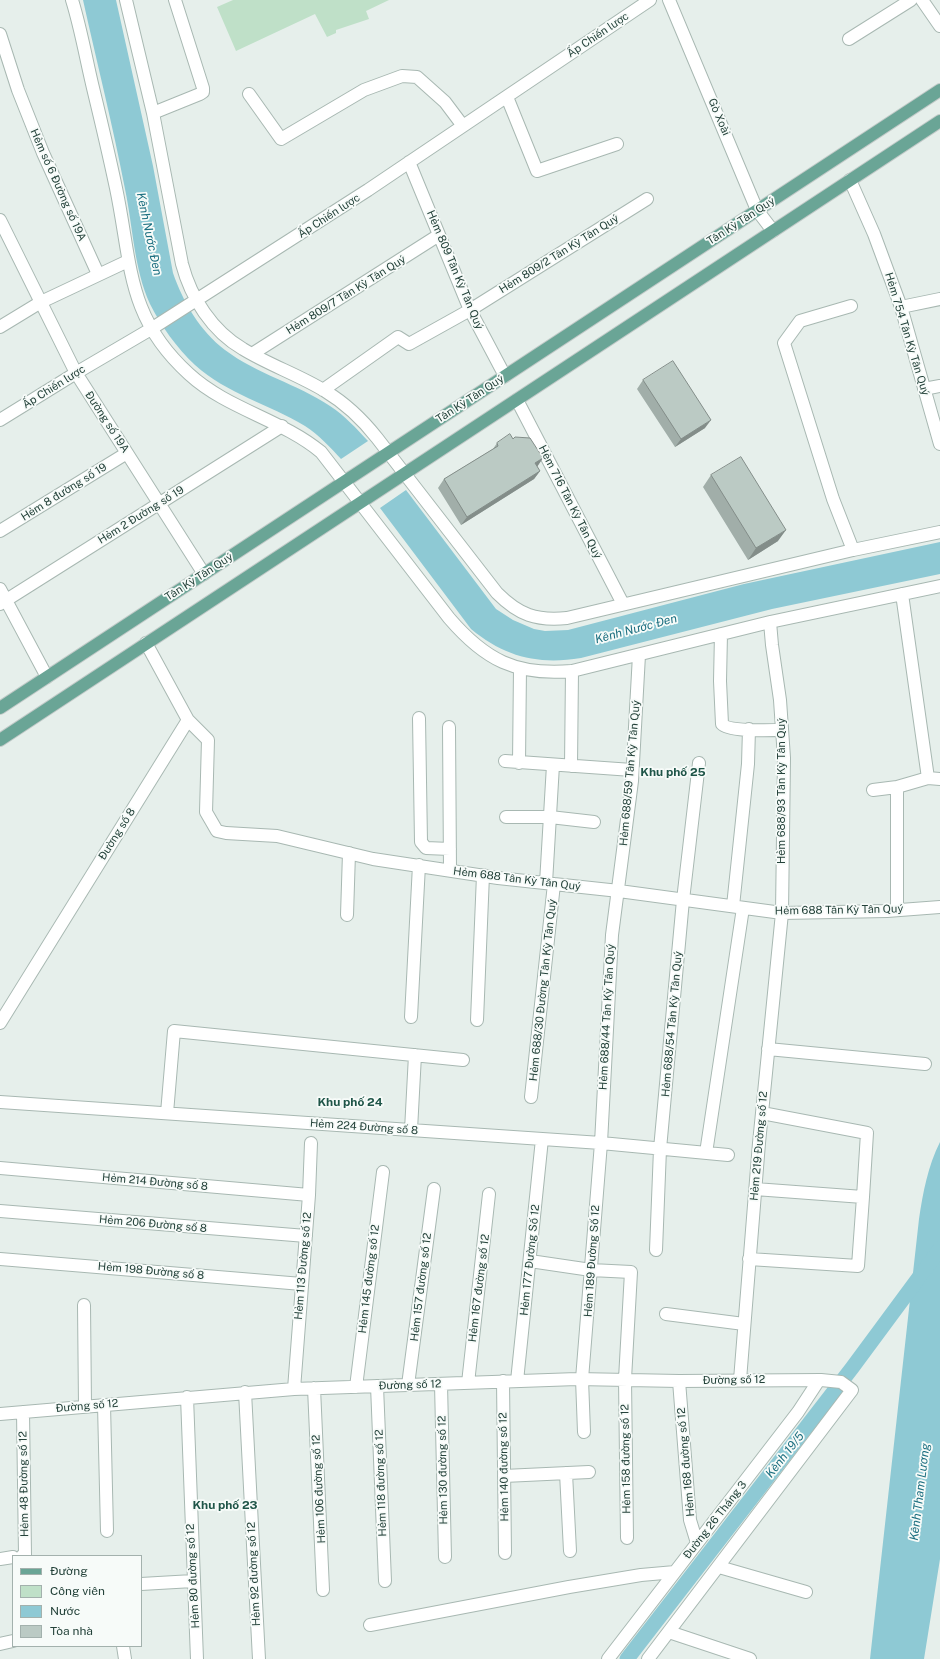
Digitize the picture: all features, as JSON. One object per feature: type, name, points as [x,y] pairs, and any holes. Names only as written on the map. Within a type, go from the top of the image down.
[{"type":"main road","name":"Tân Kỳ Tân Quý","points":[[0,708],[940,90]]},
{"type":"main road","points":[[0,740],[940,121]]},
{"type":"street","points":[[72,0],[116,189],[128,260],[136,294],[156,327],[160,342],[180,366],[197,381],[231,402],[282,426],[310,443],[321,452],[461,632],[483,652],[520,668],[546,673],[572,671],[770,622],[940,586]]},
{"type":"street","points":[[126,0],[153,113],[182,264],[193,303],[222,333],[232,341],[252,354],[323,390],[357,416],[388,452],[497,593],[513,608],[533,617],[556,619],[567,618],[853,550],[940,532]]},
{"type":"street","points":[[153,113],[203,92],[204,88],[175,0]]},
{"type":"street","name":"Ấp Chiến lược","points":[[0,420],[76,372],[156,327],[368,190],[650,0]]},
{"type":"street","name":"Gò Xoài","points":[[669,0],[757,210],[773,231]]},
{"type":"street","points":[[849,39],[912,0]]},
{"type":"street","points":[[922,0],[940,26]]},
{"type":"street","name":"Hẻm số 6 Đường số 19A","points":[[0,34],[18,90],[43,153],[98,274]]},
{"type":"street","points":[[249,94],[281,139],[364,90],[402,76],[417,77],[444,102],[463,126]]},
{"type":"street","points":[[507,97],[537,171],[617,144]]},
{"type":"street","name":"Hẻm 809 Tân Kỳ Tân Quý","points":[[409,162],[470,310],[505,376]]},
{"type":"street","name":"Hẻm 754 Tân Kỳ Tân Quý","points":[[850,180],[874,234],[901,307],[940,444]]},
{"type":"street","name":"Hẻm 809/2 Tân Kỳ Tân Quý","points":[[323,390],[398,337],[409,344],[470,310],[647,199]]},
{"type":"street","name":"Đường số 19A","points":[[2,228],[76,372],[204,574]]},
{"type":"street","name":"Hẻm 809/7 Tân Kỳ Tân Quý","points":[[252,354],[439,235]]},
{"type":"street","points":[[0,327],[41,302],[128,260]]},
{"type":"street","points":[[901,307],[940,300]]},
{"type":"street","points":[[851,306],[800,321],[784,343],[833,499],[853,550]]},
{"type":"street","points":[[924,389],[940,386]]},
{"type":"street","name":"Hẻm 716 Tân Kỳ Tân Quý","points":[[517,400],[623,604]]},
{"type":"street","name":"Hẻm 2 Đường số 19","points":[[3,602],[282,426]]},
{"type":"street","name":"Hẻm 8 đường số 19","points":[[0,531],[127,453]]},
{"type":"street","points":[[0,589],[3,602],[47,677]]},
{"type":"street","points":[[873,790],[897,787],[934,779],[902,594]]},
{"type":"street","name":"Hẻm 688/93 Tân Kỳ Tân Quý","points":[[770,622],[780,700],[784,758],[782,913]]},
{"type":"street","points":[[722,634],[720,681],[722,724],[727,728],[782,730]]},
{"type":"street","points":[[146,643],[188,720]]},
{"type":"street","name":"Hẻm 688/59 Tân Kỳ Tân Quý","points":[[619,891],[632,770],[639,655]]},
{"type":"street","points":[[519,762],[520,668]]},
{"type":"street","points":[[571,766],[572,671]]},
{"type":"street","points":[[419,718],[421,842],[426,848],[450,849]]},
{"type":"street","name":"Hẻm 688 Tân Kỳ Tân Quý","points":[[188,720],[208,740],[206,812],[217,830],[226,834],[277,836],[373,859],[483,875],[619,891],[782,913],[897,910],[940,907]]},
{"type":"street","name":"Đường số 8","points":[[0,1023],[188,720]]},
{"type":"street","points":[[449,727],[450,870]]},
{"type":"street","points":[[706,1153],[738,907],[749,729]]},
{"type":"street","points":[[505,761],[632,770]]},
{"type":"street","name":"Hẻm 688/54 Tân Kỳ Tân Quý","points":[[656,1250],[660,1149],[699,763]]},
{"type":"street","name":"Hẻm 688/30 Đường Tân Kỳ Tân Quý","points":[[531,1097],[550,883],[550,817],[553,765]]},
{"type":"street","points":[[897,787],[897,910]]},
{"type":"street","points":[[506,817],[550,817],[594,822]]},
{"type":"street","points":[[347,915],[349,853]]},
{"type":"street","points":[[411,1017],[419,866]]},
{"type":"street","points":[[477,1020],[483,875]]},
{"type":"street","name":"Hẻm 688/44 Tân Kỳ Tân Quý","points":[[601,1143],[612,935],[619,891]]},
{"type":"street","name":"Hẻm 219 Đường số 12","points":[[740,1380],[755,1189],[782,913]]},
{"type":"street","points":[[167,1113],[174,1031],[463,1060]]},
{"type":"street","points":[[768,1049],[925,1064]]},
{"type":"street","points":[[411,1130],[414,1055]]},
{"type":"street","name":"Hẻm 224 Đường số 8","points":[[0,1102],[601,1143],[728,1155]]},
{"type":"street","points":[[749,1259],[858,1266],[867,1133],[762,1113]]},
{"type":"street","name":"Hẻm 177 Đường Số 12","points":[[517,1381],[542,1139]]},
{"type":"street","name":"Hẻm 113 Đường số 12","points":[[294,1389],[309,1195],[311,1142]]},
{"type":"street","name":"Hẻm 189 Đường Số 12","points":[[584,1432],[582,1379],[601,1143]]},
{"type":"street","name":"Hẻm 214 Đường số 8","points":[[0,1168],[309,1195]]},
{"type":"street","name":"Hẻm 145 đường số 12","points":[[356,1387],[383,1172]]},
{"type":"street","name":"Hẻm 157 đường số 12","points":[[408,1385],[434,1189]]},
{"type":"street","points":[[755,1189],[863,1197]]},
{"type":"street","name":"Hẻm 167 đường số 12","points":[[468,1383],[489,1194]]},
{"type":"street","name":"Hẻm 206 Đường số 8","points":[[0,1211],[306,1236]]},
{"type":"street","name":"Hẻm 198 Đường số 8","points":[[0,1259],[302,1284]]},
{"type":"street","points":[[530,1261],[591,1270]]},
{"type":"street","name":"Hẻm 158 đường số 12","points":[[591,1270],[631,1272],[625,1379],[627,1538]]},
{"type":"street","points":[[84,1305],[85,1406]]},
{"type":"street","points":[[666,1314],[744,1324]]},
{"type":"street","name":"Đường số 12","points":[[0,1414],[294,1389],[582,1379],[678,1381],[820,1380],[840,1382],[852,1390],[719,1567]]},
{"type":"street","name":"Đường 26 Tháng 3","points":[[608,1659],[798,1412],[820,1380]]},
{"type":"street","name":"Hẻm 168 đường số 12","points":[[678,1381],[690,1520],[697,1543]]},
{"type":"street","name":"Hẻm 140 đường số 12","points":[[503,1382],[505,1554]]},
{"type":"street","name":"Hẻm 130 đường số 12","points":[[441,1384],[445,1556]]},
{"type":"street","name":"Hẻm 118 đường số 12","points":[[377,1386],[385,1581]]},
{"type":"street","name":"Hẻm 106 đường số 12","points":[[314,1388],[323,1590]]},
{"type":"street","name":"Hẻm 92 đường số 12","points":[[245,1392],[259,1659]]},
{"type":"street","name":"Hẻm 80 đường số 12","points":[[187,1397],[197,1659]]},
{"type":"street","points":[[104,1405],[107,1531]]},
{"type":"street","name":"Hẻm 48 Đường số 12","points":[[23,1412],[26,1555]]},
{"type":"street","points":[[504,1476],[589,1472]]},
{"type":"street","points":[[566,1473],[570,1551]]},
{"type":"street","points":[[0,1560],[12,1557]]},
{"type":"street","points":[[648,1659],[719,1567],[806,1592]]},
{"type":"street","points":[[370,1625],[569,1587],[641,1575],[675,1572]]},
{"type":"street","points":[[142,1584],[193,1580]]},
{"type":"street","points":[[669,1632],[750,1659]]},
{"type":"street","points":[[0,1644],[12,1641]]},
{"type":"street","points":[[123,1647],[125,1659]]},
{"type":"green space","points":[[233,0],[389,0],[366,11],[369,19],[336,30],[336,33],[327,37],[315,14],[236,51],[217,7]]},
{"type":"water","name":"Kênh Nước Đen","points":[[83,0],[116,0],[153,166],[173,273],[187,305],[200,325],[225,350],[250,366],[317,398],[330,406],[355,427],[368,441],[341,459],[320,437],[305,426],[234,391],[207,375],[182,351],[164,328],[154,312],[140,277],[134,248],[128,203]]},
{"type":"water","name":"Kênh Nước Đen","points":[[406,490],[496,609],[513,620],[534,629],[545,631],[568,630],[744,584],[940,542],[940,574],[772,609],[581,658],[550,660],[523,657],[496,646],[471,629],[380,508]]},
{"type":"water","name":"Kênh Tham Lương","points":[[940,1142],[940,1559],[924,1659],[870,1659],[919,1219],[926,1179]]},
{"type":"building","points":[[673,361],[711,420],[681,439],[643,380]]},
{"type":"building","points":[[510,434],[513,439],[515,437],[530,438],[543,458],[535,463],[540,471],[467,517],[444,479],[498,446],[497,443]]},
{"type":"building","points":[[741,457],[786,530],[756,548],[711,475]]},
{"type":"waterway","name":"Kênh 19/5","points":[[627,1659],[852,1368],[940,1249]]},
{"type":"district","name":"Khu phố 25","points":[[673,772]]},
{"type":"district","name":"Khu phố 24","points":[[350,1102]]},
{"type":"district","name":"Khu phố 23","points":[[225,1505]]}]
